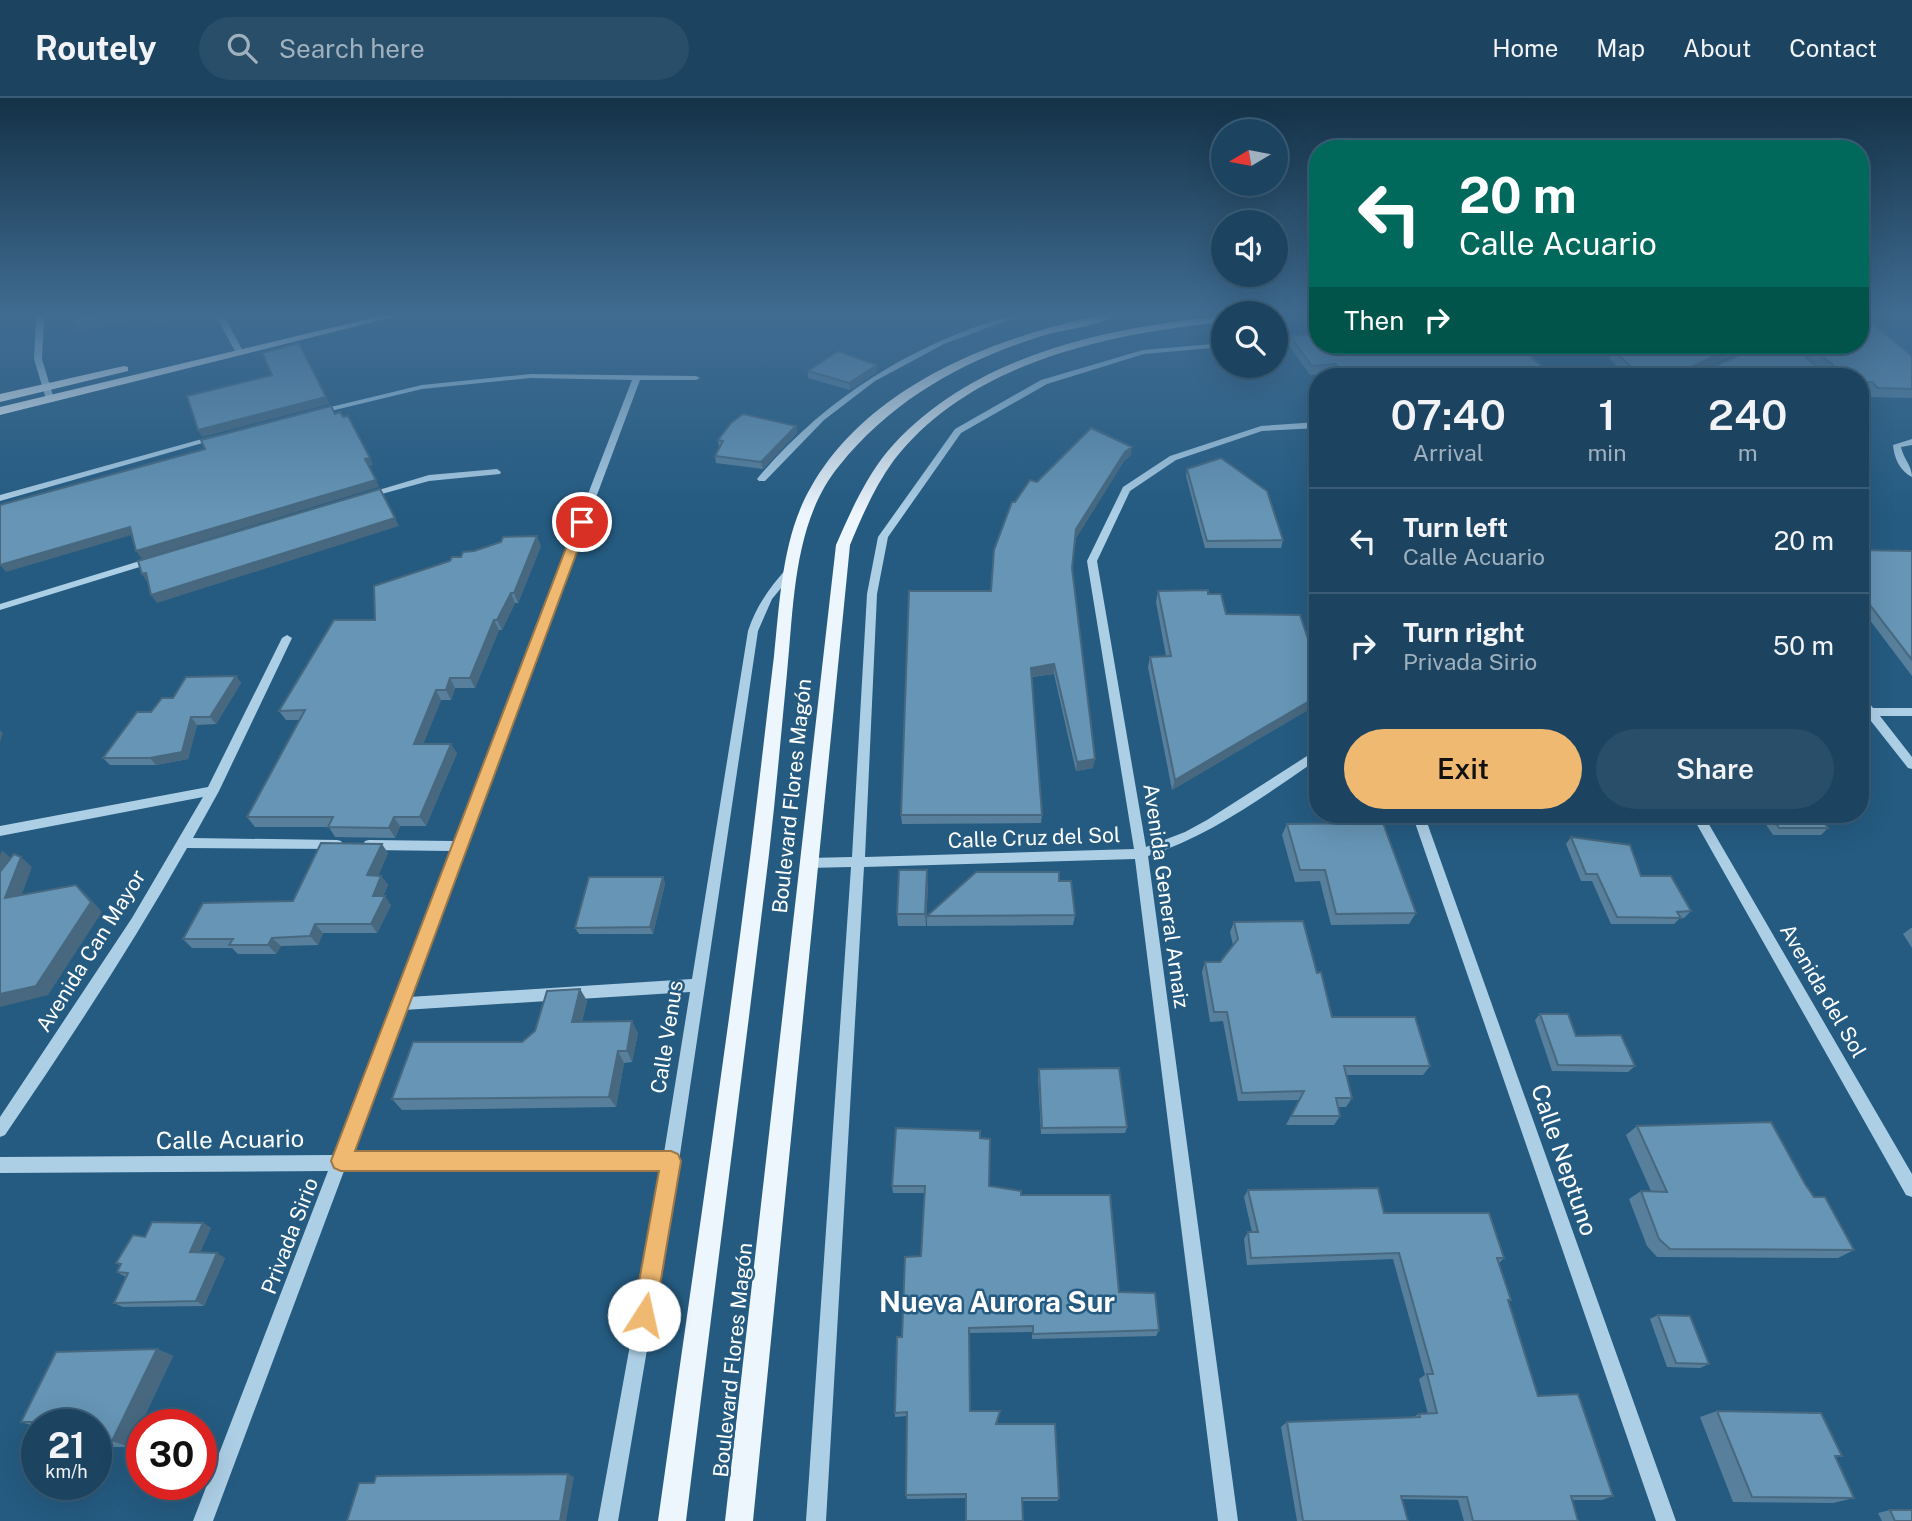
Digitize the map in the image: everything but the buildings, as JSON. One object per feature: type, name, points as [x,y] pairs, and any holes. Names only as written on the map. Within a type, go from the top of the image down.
[{"type":"main road","points":[[0,411],[48,393],[93,382]]},
{"type":"main road","name":"Boulevard Flores Magón","points":[[672,1521],[760,851],[791,570],[814,493],[836,460],[892,405],[925,382]]},
{"type":"main road","name":"Boulevard Flores Magón","points":[[738,1521],[843,545],[861,501],[892,454],[928,419],[965,392],[984,382]]},
{"type":"main road","points":[[0,398],[48,393]]},
{"type":"street","points":[[45,382],[48,393]]},
{"type":"street","points":[[304,415],[422,387],[468,382]]},
{"type":"street","name":"Privada Sirio","points":[[202,1521],[635,382]]},
{"type":"street","points":[[762,479],[829,410],[869,382]]},
{"type":"street","points":[[816,1521],[858,862],[872,594],[883,537],[958,431],[1043,382]]},
{"type":"street","name":"Avenida General Arnaiz","points":[[1228,1521],[1141,853],[1092,561],[1126,489],[1173,458],[1261,429],[1309,426]]},
{"type":"street","points":[[0,498],[225,436]]},
{"type":"street","points":[[1912,442],[1897,445],[1902,465],[1912,474]]},
{"type":"street","points":[[359,498],[429,478],[497,472]]},
{"type":"street","points":[[0,607],[173,554]]},
{"type":"street","name":"Calle Venus","points":[[608,1521],[671,1161],[752,631],[757,614],[768,596],[791,570]]},
{"type":"street","name":"Avenida Can Mayor","points":[[0,1130],[67,1031],[183,843],[213,791],[287,638]]},
{"type":"street","points":[[1869,712],[1912,712]]},
{"type":"street","points":[[1869,717],[1912,765]]},
{"type":"street","name":"Calle Cruz del Sol","points":[[808,863],[1141,853],[1187,835],[1234,810],[1309,759]]},
{"type":"street","points":[[0,831],[213,791]]},
{"type":"street","name":"Calle Neptuno","points":[[1421,823],[1666,1521]]},
{"type":"street","name":"Avenida del Sol","points":[[1702,823],[1912,1189]]},
{"type":"street","points":[[183,843],[459,846]]},
{"type":"street","points":[[400,1004],[698,985]]},
{"type":"street","name":"Calle Acuario","points":[[0,1165],[671,1161]]},
{"type":"district","name":"Nueva Aurora Sur","points":[[997,1302]]},
{"type":"route","points":[[582,522],[341,1161],[671,1161],[644,1315]]}]
